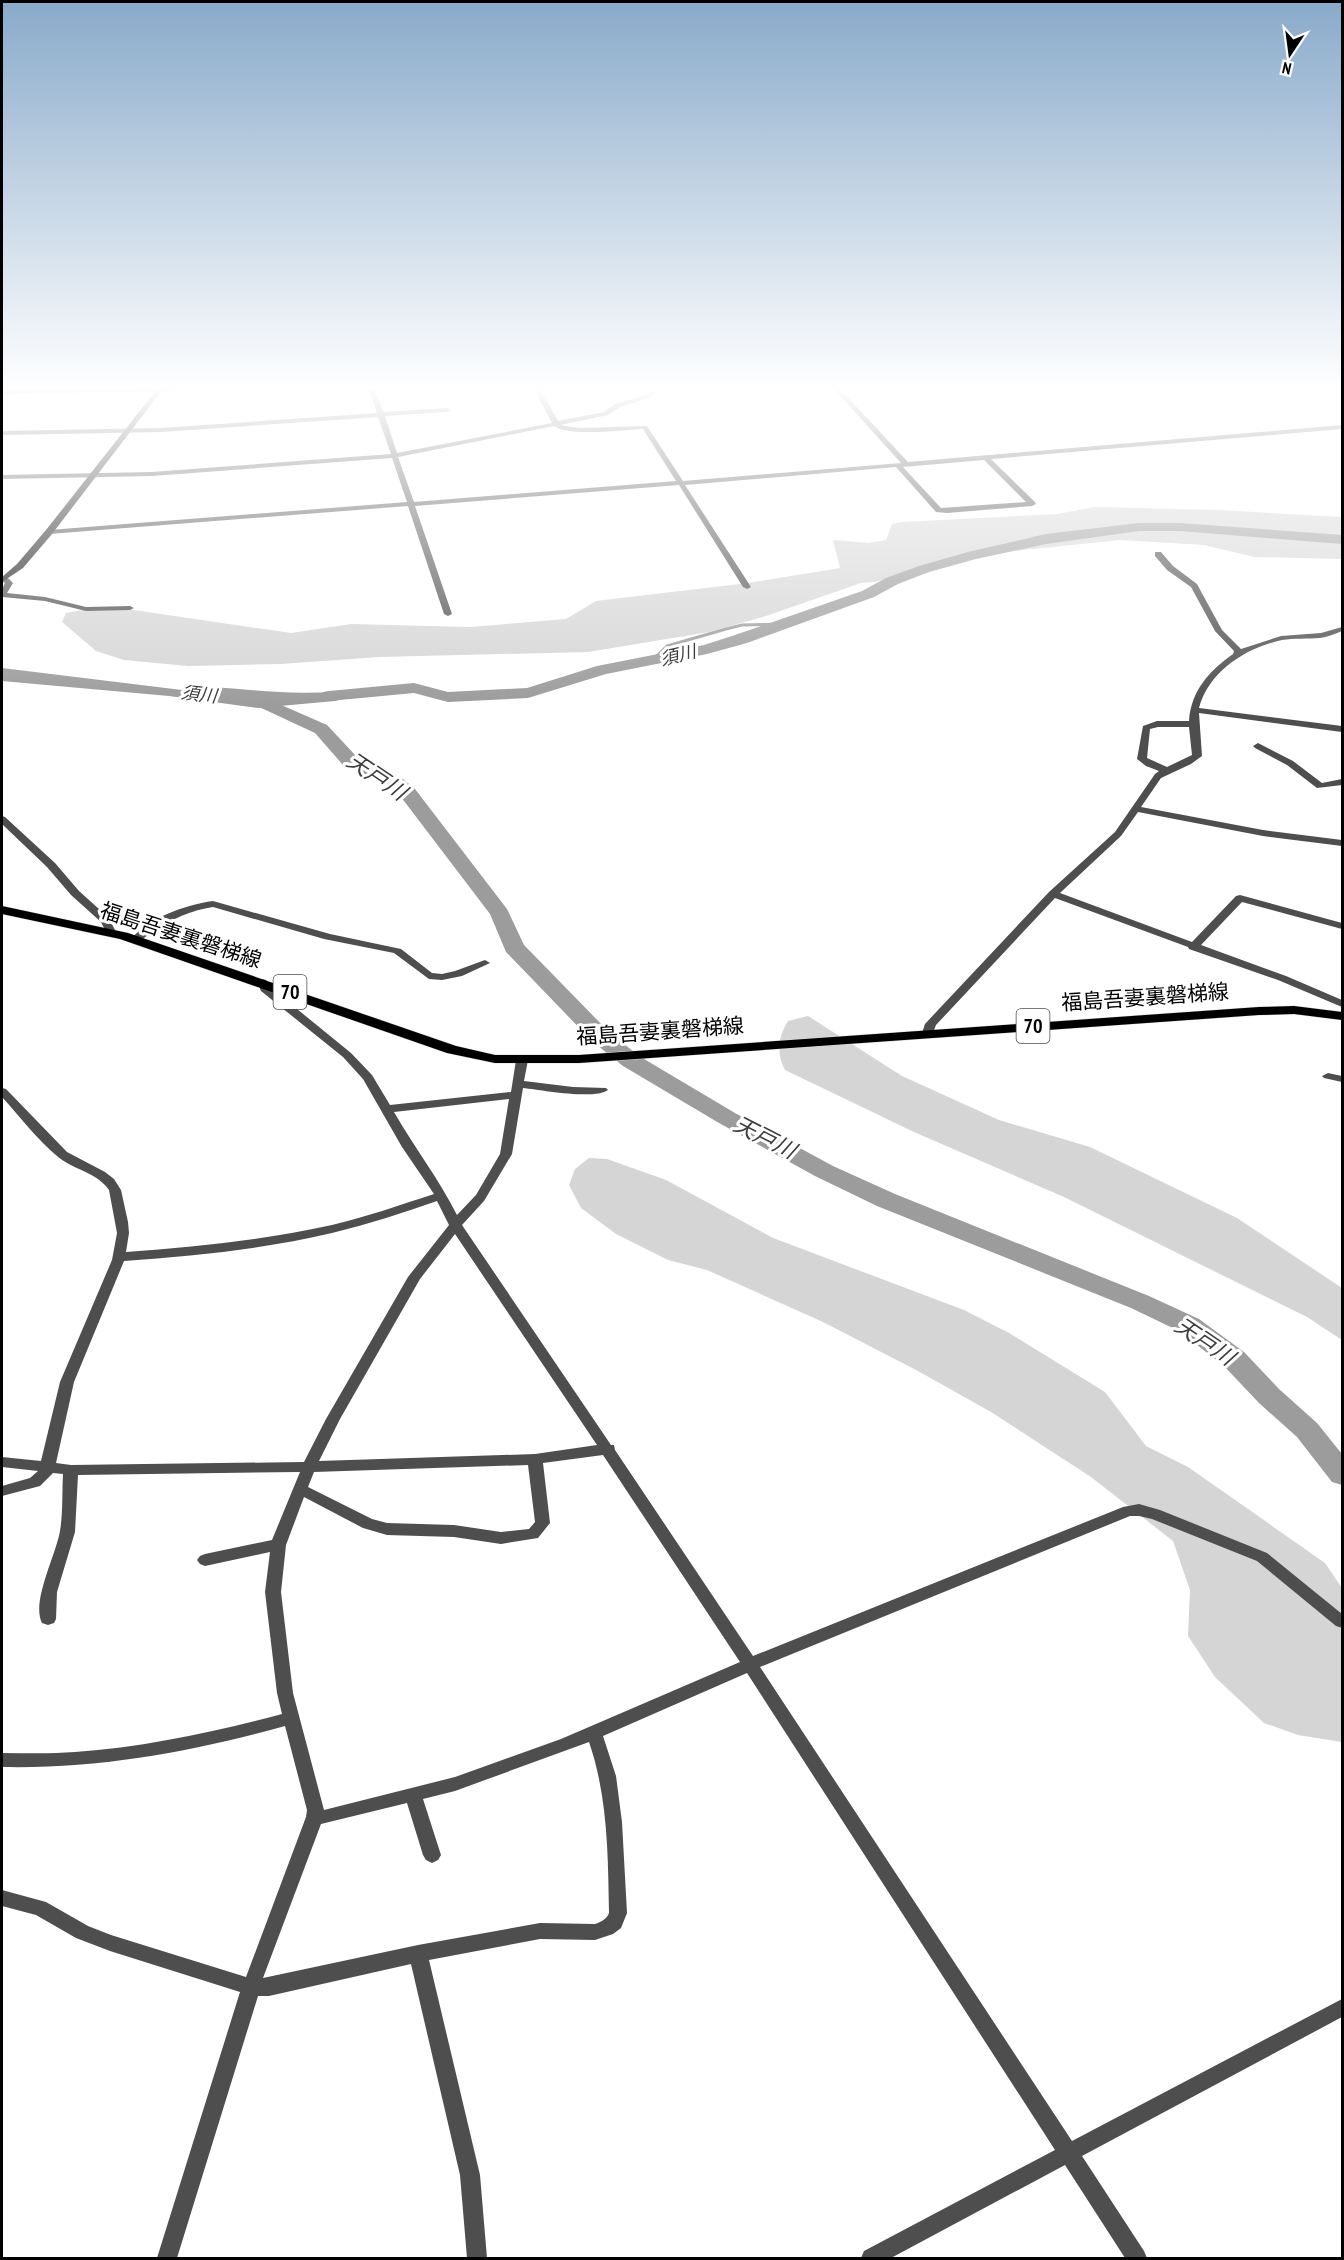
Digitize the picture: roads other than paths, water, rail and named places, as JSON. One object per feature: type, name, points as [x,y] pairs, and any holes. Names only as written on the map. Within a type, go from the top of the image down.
[{"type":"main road","name":"福島吾妻裏磐梯線","points":[[2,910],[111,932],[262,982],[452,1050],[485,1057],[522,1060],[579,1059],[723,1047],[1259,1011],[1294,1010],[1342,1016]]},
{"type":"street","points":[[78,494],[50,532],[20,566],[3,580],[9,583],[2,594],[45,599],[86,609],[130,608]]},
{"type":"street","points":[[406,494],[448,614]]},
{"type":"street","points":[[50,532],[519,494]]},
{"type":"street","points":[[688,494],[747,586]]},
{"type":"street","points":[[926,494],[939,510],[947,511],[1032,504],[1022,494]]},
{"type":"street","points":[[1158,554],[1170,568],[1194,586],[1219,631],[1238,652]]},
{"type":"street","points":[[928,1033],[943,1011],[1053,894],[1118,834],[1158,776],[1166,770],[1195,758],[1197,749],[1194,710],[1200,690],[1238,652],[1281,638],[1341,631]]},
{"type":"street","points":[[1194,710],[1342,729]]},
{"type":"street","points":[[1166,770],[1142,759],[1146,728],[1157,724],[1194,724]]},
{"type":"street","points":[[1258,746],[1268,749],[1290,763],[1320,786],[1342,782]]},
{"type":"street","points":[[1136,809],[1263,833],[1342,843]]},
{"type":"street","points":[[2,819],[105,920],[111,932]]},
{"type":"street","points":[[1053,894],[1282,978],[1342,1004]]},
{"type":"street","points":[[1193,946],[1240,898],[1342,927]]},
{"type":"street","points":[[135,940],[142,933],[164,921],[200,906],[213,904],[320,935],[391,949],[404,955],[429,976],[442,977],[458,974],[485,963]]},
{"type":"street","points":[[262,982],[265,989],[357,1064],[368,1077],[408,1148],[441,1196],[455,1225],[609,1449],[751,1664],[1137,2259]]},
{"type":"street","points":[[167,2259],[251,1987],[315,1817],[316,1810],[285,1693],[273,1603],[273,1576],[278,1557],[278,1545],[309,1467],[333,1419],[385,1328],[415,1277],[455,1225],[480,1198],[506,1154],[522,1060]]},
{"type":"street","points":[[1328,1076],[1342,1079]]},
{"type":"street","points":[[386,1109],[517,1089],[602,1090]]},
{"type":"street","points":[[2,1091],[63,1155],[100,1174],[113,1185],[123,1233],[118,1257],[67,1382],[44,1476],[35,1482],[2,1491]]},
{"type":"street","points":[[118,1257],[197,1250],[306,1234],[373,1218],[441,1196]]},
{"type":"street","points":[[2,1462],[71,1470],[309,1467],[535,1459],[609,1449]]},
{"type":"street","points":[[299,1490],[368,1524],[387,1530],[454,1532],[501,1538],[526,1536],[538,1531],[543,1523],[535,1459]]},
{"type":"street","points":[[48,1619],[49,1592],[67,1532],[71,1470]]},
{"type":"street","points":[[315,1817],[325,1817],[455,1784],[594,1733],[751,1664],[1132,1510],[1155,1514],[1262,1557],[1342,1622]]},
{"type":"street","points":[[205,1560],[278,1545]]},
{"type":"street","points":[[2,1760],[51,1761],[134,1752],[223,1736],[291,1718]]},
{"type":"street","points":[[2,1898],[40,1908],[82,1932],[110,1943],[251,1987],[269,1988],[418,1953],[522,1933],[596,1932],[608,1928],[615,1922],[618,1913],[614,1828],[609,1791],[594,1733]]},
{"type":"street","points":[[413,1795],[432,1855]]},
{"type":"street","points":[[418,1953],[470,2175],[477,2259]]},
{"type":"street","points":[[871,2259],[1342,2008]]},
{"type":"water","points":[[2,668],[182,690],[218,688],[290,693],[367,693],[335,701],[258,708],[169,696],[2,681]]},
{"type":"waterway","name":"須川","points":[[329,696],[414,688],[448,697],[528,693],[603,670],[707,649],[741,639],[868,594],[892,581],[924,569],[973,555],[1046,539],[1139,527],[1180,527],[1342,540]]},
{"type":"waterway","points":[[654,659],[667,646],[726,629],[742,625],[785,624]]},
{"type":"waterway","name":"天戸川","points":[[263,702],[321,729],[350,761],[396,783],[408,793],[500,913],[514,947],[600,1036],[631,1061],[727,1118],[824,1171],[886,1200],[1140,1302],[1189,1325],[1234,1359],[1269,1396],[1307,1430],[1342,1474]]}]
